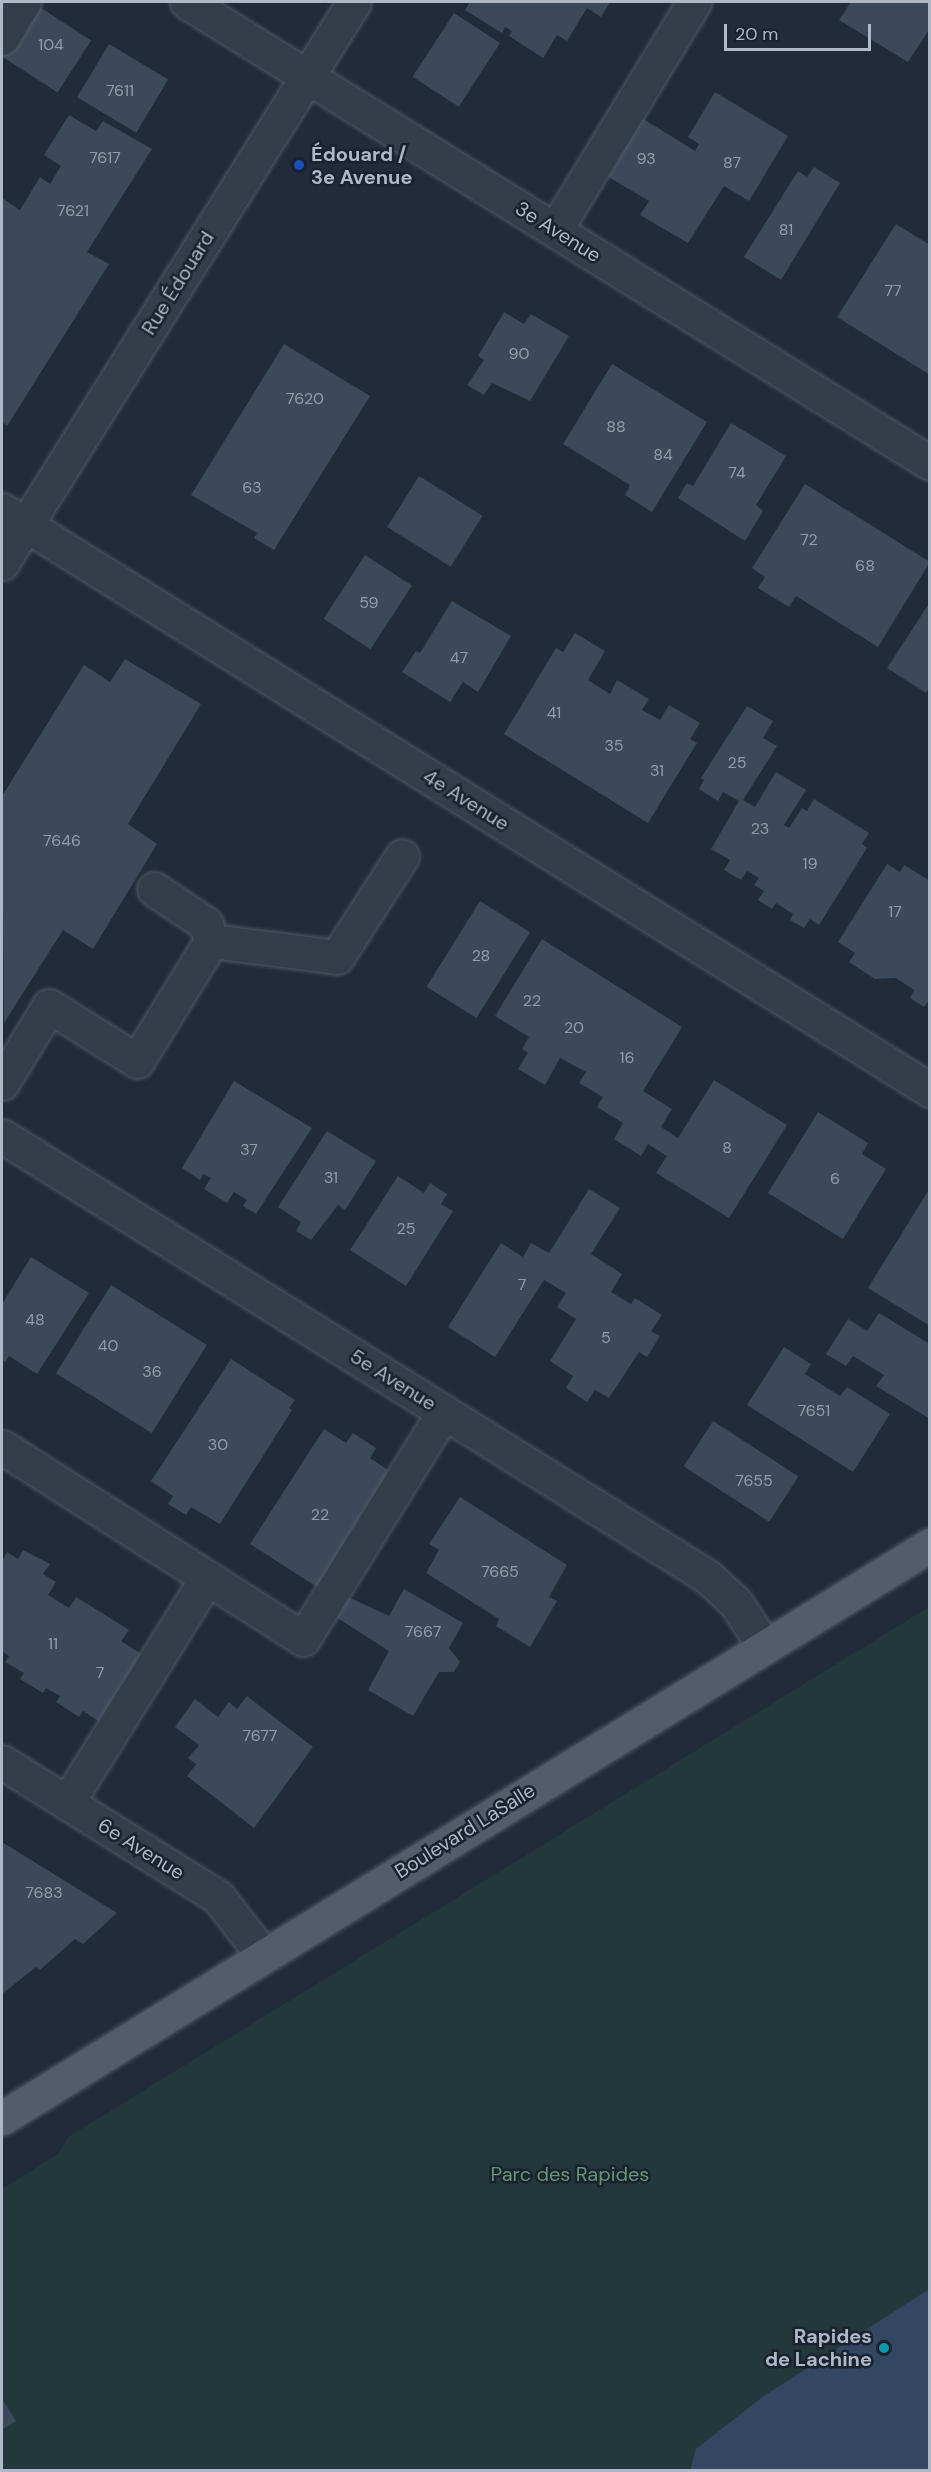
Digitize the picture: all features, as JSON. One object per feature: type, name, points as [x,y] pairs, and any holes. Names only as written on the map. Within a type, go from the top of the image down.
[{"type":"main road","name":"Boulevard LaSalle","points":[[2,2118],[930,1545]]},
{"type":"street","points":[[2,38],[24,2]]},
{"type":"street","name":"3e Avenue","points":[[187,2],[930,463]]},
{"type":"street","name":"Rue Édouard","points":[[2,563],[14,518],[308,76],[354,2]]},
{"type":"street","points":[[555,231],[694,2]]},
{"type":"street","name":"4e Avenue","points":[[14,518],[930,1090]]},
{"type":"street","points":[[212,941],[337,957],[402,855]]},
{"type":"street","points":[[154,890],[206,924],[212,941]]},
{"type":"street","points":[[2,1083],[49,1006],[137,1061],[212,941]]},
{"type":"street","name":"5e Avenue","points":[[2,1136],[717,1583],[736,1603],[764,1646]]},
{"type":"street","points":[[2,1447],[303,1639],[444,1412]]},
{"type":"street","points":[[67,1803],[207,1578]]},
{"type":"street","name":"6e Avenue","points":[[2,1762],[218,1897],[263,1955]]},
{"type":"green space","name":"Parc des Rapides","points":[[929,1607],[929,2470],[2,2470],[2,2189],[59,2153],[68,2137]]},
{"type":"water","name":"Rapides de Lachine","points":[[929,2289],[929,2470],[690,2470],[696,2449],[761,2398]]},
{"type":"building","points":[[470,2],[610,2],[601,17],[587,8],[567,41],[557,35],[543,58],[509,36],[512,31],[505,27],[502,33],[465,10]]},
{"type":"building","points":[[851,2],[930,2],[930,28],[908,62],[839,20]]},
{"type":"building","points":[[35,4],[91,40],[57,92],[2,56]]},
{"type":"building","points":[[454,13],[500,43],[459,107],[413,77]]},
{"type":"building","points":[[109,44],[168,80],[136,133],[77,97]]},
{"type":"building","points":[[715,92],[788,136],[749,201],[724,186],[688,243],[640,215],[649,201],[607,176],[642,118],[695,151],[699,144],[688,137]]},
{"type":"building","points":[[69,115],[96,131],[103,121],[152,149],[87,252],[109,264],[7,426],[2,422],[2,198],[20,210],[40,177],[50,184],[61,166],[44,155]]},
{"type":"building","points":[[814,167],[840,183],[781,280],[744,257],[798,171],[807,177]]},
{"type":"building","points":[[896,224],[930,245],[930,375],[837,317]]},
{"type":"building","points":[[504,312],[524,324],[531,314],[569,336],[530,401],[492,383],[484,395],[467,385],[484,360],[478,356]]},
{"type":"building","points":[[284,344],[370,396],[274,550],[254,538],[257,533],[191,495]]},
{"type":"building","points":[[612,364],[707,422],[652,512],[625,495],[630,485],[563,444]]},
{"type":"building","points":[[731,423],[786,456],[756,505],[763,511],[745,541],[678,498],[687,483],[693,486]]},
{"type":"building","points":[[419,476],[483,516],[451,567],[387,527]]},
{"type":"building","points":[[805,484],[930,562],[878,647],[796,596],[789,607],[758,588],[765,577],[752,568]]},
{"type":"building","points":[[365,555],[412,585],[371,649],[324,619]]},
{"type":"building","points":[[452,601],[511,636],[478,692],[463,682],[450,702],[402,672],[416,651],[420,653]]},
{"type":"building","points":[[930,602],[930,687],[926,693],[887,668]]},
{"type":"building","points":[[575,633],[605,651],[588,680],[610,694],[617,680],[649,699],[642,710],[660,720],[669,705],[700,723],[690,739],[697,743],[648,823],[504,734],[556,648],[563,652]]},
{"type":"building","points":[[125,659],[201,704],[128,824],[157,844],[93,949],[63,930],[4,1023],[2,796],[84,665],[110,682]]},
{"type":"building","points":[[747,706],[773,721],[763,738],[777,746],[743,800],[755,807],[776,772],[806,790],[784,825],[789,828],[802,808],[807,811],[814,799],[869,833],[862,844],[867,848],[819,925],[810,919],[804,928],[790,920],[793,914],[776,903],[772,909],[758,900],[764,891],[754,885],[759,878],[747,871],[741,880],[724,870],[730,860],[711,849],[739,801],[723,792],[718,801],[699,789],[704,780],[701,778]]},
{"type":"building","points":[[887,864],[900,872],[904,865],[930,881],[930,999],[924,1007],[910,998],[914,990],[896,978],[875,979],[849,962],[855,953],[838,942]]},
{"type":"building","points":[[480,901],[530,932],[477,1018],[426,987]]},
{"type":"building","points":[[542,939],[682,1027],[643,1091],[672,1109],[661,1127],[678,1138],[714,1080],[787,1125],[729,1218],[656,1173],[667,1156],[648,1144],[641,1156],[614,1139],[623,1123],[597,1107],[603,1097],[579,1083],[586,1072],[560,1058],[545,1085],[518,1069],[528,1053],[522,1049],[529,1037],[495,1016]]},
{"type":"building","points":[[234,1081],[312,1128],[256,1214],[243,1206],[247,1200],[234,1192],[227,1203],[204,1189],[211,1178],[203,1174],[200,1180],[182,1168]]},
{"type":"building","points":[[818,1112],[868,1143],[862,1154],[886,1169],[843,1239],[768,1193]]},
{"type":"building","points":[[327,1131],[376,1161],[345,1210],[338,1205],[311,1240],[296,1231],[301,1222],[278,1207]]},
{"type":"building","points":[[398,1176],[424,1193],[430,1183],[447,1194],[441,1204],[453,1211],[406,1286],[350,1250]]},
{"type":"building","points":[[930,1188],[930,1326],[868,1288]]},
{"type":"building","points":[[589,1189],[620,1208],[591,1254],[622,1274],[611,1292],[631,1304],[635,1298],[662,1315],[651,1331],[660,1336],[647,1357],[639,1352],[609,1398],[595,1390],[587,1402],[566,1388],[573,1376],[550,1361],[576,1319],[557,1307],[566,1293],[544,1280],[495,1357],[448,1327],[501,1243],[523,1257],[531,1243],[549,1253]]},
{"type":"building","points":[[31,1257],[89,1293],[37,1374],[9,1356],[5,1362],[2,1359],[2,1304]]},
{"type":"building","points":[[111,1285],[207,1345],[152,1433],[56,1373]]},
{"type":"building","points":[[879,1313],[930,1344],[930,1419],[876,1386],[884,1375],[853,1356],[846,1366],[826,1354],[848,1319],[867,1331]]},
{"type":"building","points":[[784,1347],[811,1364],[805,1374],[840,1396],[847,1387],[890,1414],[853,1472],[747,1405]]},
{"type":"building","points":[[231,1359],[295,1400],[289,1408],[292,1410],[220,1524],[191,1507],[186,1515],[168,1504],[173,1496],[151,1481]]},
{"type":"building","points":[[713,1421],[799,1477],[769,1522],[684,1466]]},
{"type":"building","points":[[324,1429],[346,1443],[353,1433],[376,1448],[370,1458],[391,1472],[317,1587],[250,1544]]},
{"type":"building","points":[[460,1497],[567,1565],[549,1597],[557,1601],[530,1647],[496,1626],[499,1619],[426,1573],[439,1550],[429,1544]]},
{"type":"building","points":[[23,1550],[50,1564],[43,1574],[56,1582],[48,1595],[69,1608],[76,1597],[129,1630],[121,1641],[143,1655],[106,1726],[83,1711],[79,1717],[56,1702],[60,1696],[46,1688],[43,1693],[20,1679],[24,1673],[5,1662],[9,1656],[2,1651],[2,1561],[7,1552],[18,1559]]},
{"type":"building","points":[[404,1589],[463,1623],[449,1648],[460,1662],[454,1672],[439,1672],[413,1716],[368,1690],[389,1651],[333,1615],[344,1595],[389,1616]]},
{"type":"building","points":[[247,1696],[313,1747],[254,1828],[187,1776],[196,1764],[188,1758],[199,1745],[175,1727],[195,1699],[218,1717],[229,1702],[237,1709]]},
{"type":"building","points":[[2,1842],[117,1913],[83,1944],[75,1939],[40,1970],[36,1967],[2,1994]]},
{"type":"building","points":[[2,2399],[16,2421],[2,2430]]},
{"type":"place","name":"Édouard / 3e Avenue","points":[[299,165]]},
{"type":"place","name":"Rapides de Lachine","points":[[884,2348]]}]
